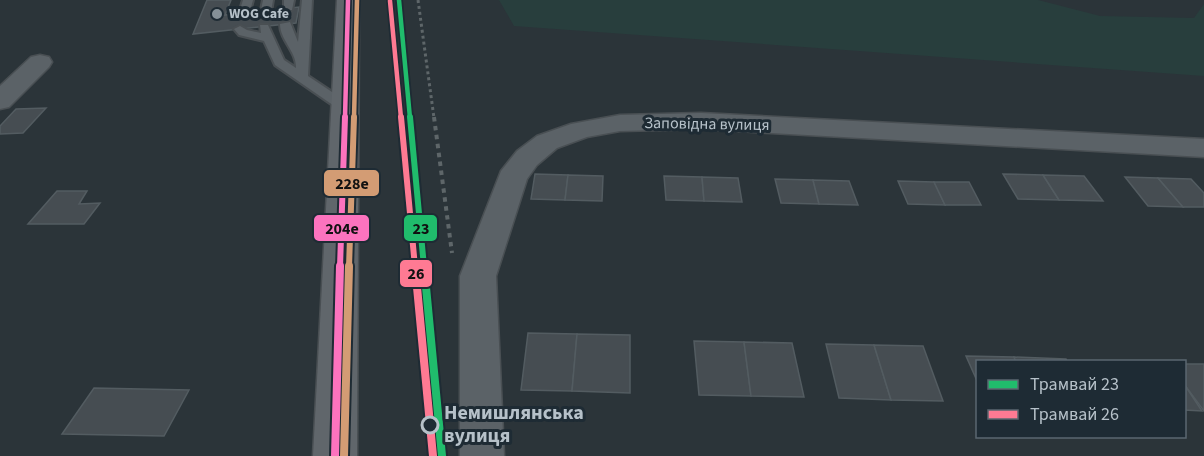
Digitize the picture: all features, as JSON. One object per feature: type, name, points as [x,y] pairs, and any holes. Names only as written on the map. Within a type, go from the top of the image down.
[{"type":"main road","points":[[335,456],[348,0]]},
{"type":"street","points":[[0,101],[40,62]]},
{"type":"street","name":"Заповідна вулиця","points":[[483,456],[478,276],[512,178],[528,158],[548,142],[581,130],[620,123],[701,121],[1204,148]]},
{"type":"lane","points":[[245,13],[248,0]]},
{"type":"lane","points":[[301,78],[307,0]]},
{"type":"lane","points":[[286,24],[286,31],[302,60]]},
{"type":"lane","points":[[240,29],[243,33],[266,32],[279,63],[345,107]]},
{"type":"path","points":[[418,0],[453,259]]},
{"type":"green space","points":[[499,0],[1038,0],[1100,16],[1194,18],[1204,4],[1204,76],[514,26]]},
{"type":"building","points":[[207,0],[231,0],[225,15],[299,7],[296,23],[193,34]]},
{"type":"building","points":[[46,108],[23,133],[0,134],[0,126],[16,109]]},
{"type":"building","points":[[535,174],[568,175],[565,200],[531,199]]},
{"type":"building","points":[[1003,174],[1043,175],[1059,200],[1018,199]]},
{"type":"building","points":[[568,175],[603,176],[602,201],[565,200]]},
{"type":"building","points":[[1043,175],[1084,176],[1103,201],[1059,200]]},
{"type":"building","points":[[664,176],[702,177],[704,201],[666,200]]},
{"type":"building","points":[[702,177],[738,178],[742,202],[704,201]]},
{"type":"building","points":[[1125,177],[1158,178],[1183,207],[1148,206]]},
{"type":"building","points":[[1158,178],[1191,179],[1204,193],[1204,207],[1183,207]]},
{"type":"building","points":[[775,179],[813,180],[819,204],[781,203]]},
{"type":"building","points":[[813,180],[849,181],[858,205],[819,204]]},
{"type":"building","points":[[898,181],[934,182],[945,205],[908,204]]},
{"type":"building","points":[[934,182],[969,182],[981,205],[945,205]]},
{"type":"building","points":[[57,191],[87,191],[79,204],[100,203],[84,224],[28,224]]},
{"type":"building","points":[[528,333],[577,334],[572,391],[521,390]]},
{"type":"building","points":[[577,334],[630,335],[630,393],[572,391]]},
{"type":"building","points":[[694,341],[744,342],[751,396],[699,395]]},
{"type":"building","points":[[744,342],[792,343],[804,397],[751,396]]},
{"type":"building","points":[[826,344],[874,345],[891,400],[839,398]]},
{"type":"building","points":[[874,345],[923,346],[943,401],[891,400]]},
{"type":"building","points":[[966,356],[1014,357],[1015,360],[976,360],[976,378]]},
{"type":"building","points":[[1014,357],[1066,360],[1015,360]]},
{"type":"building","points":[[1186,364],[1204,364],[1204,411],[1186,387]]},
{"type":"building","points":[[1186,387],[1202,411],[1186,410]]},
{"type":"building","points":[[94,388],[189,390],[164,436],[62,434]]},
{"type":"tram line","name":"23","points":[[399,0],[442,456]]},
{"type":"tram line","name":"26","points":[[390,1],[433,456]]},
{"type":"transit line","name":"204е","points":[[335,456],[348,0]]},
{"type":"transit line","name":"228е","points":[[344,456],[357,0]]},
{"type":"place","name":"WOG Cafe","points":[[217,14]]},
{"type":"place","name":"Немишлянська вулиця","points":[[430,425]]}]
